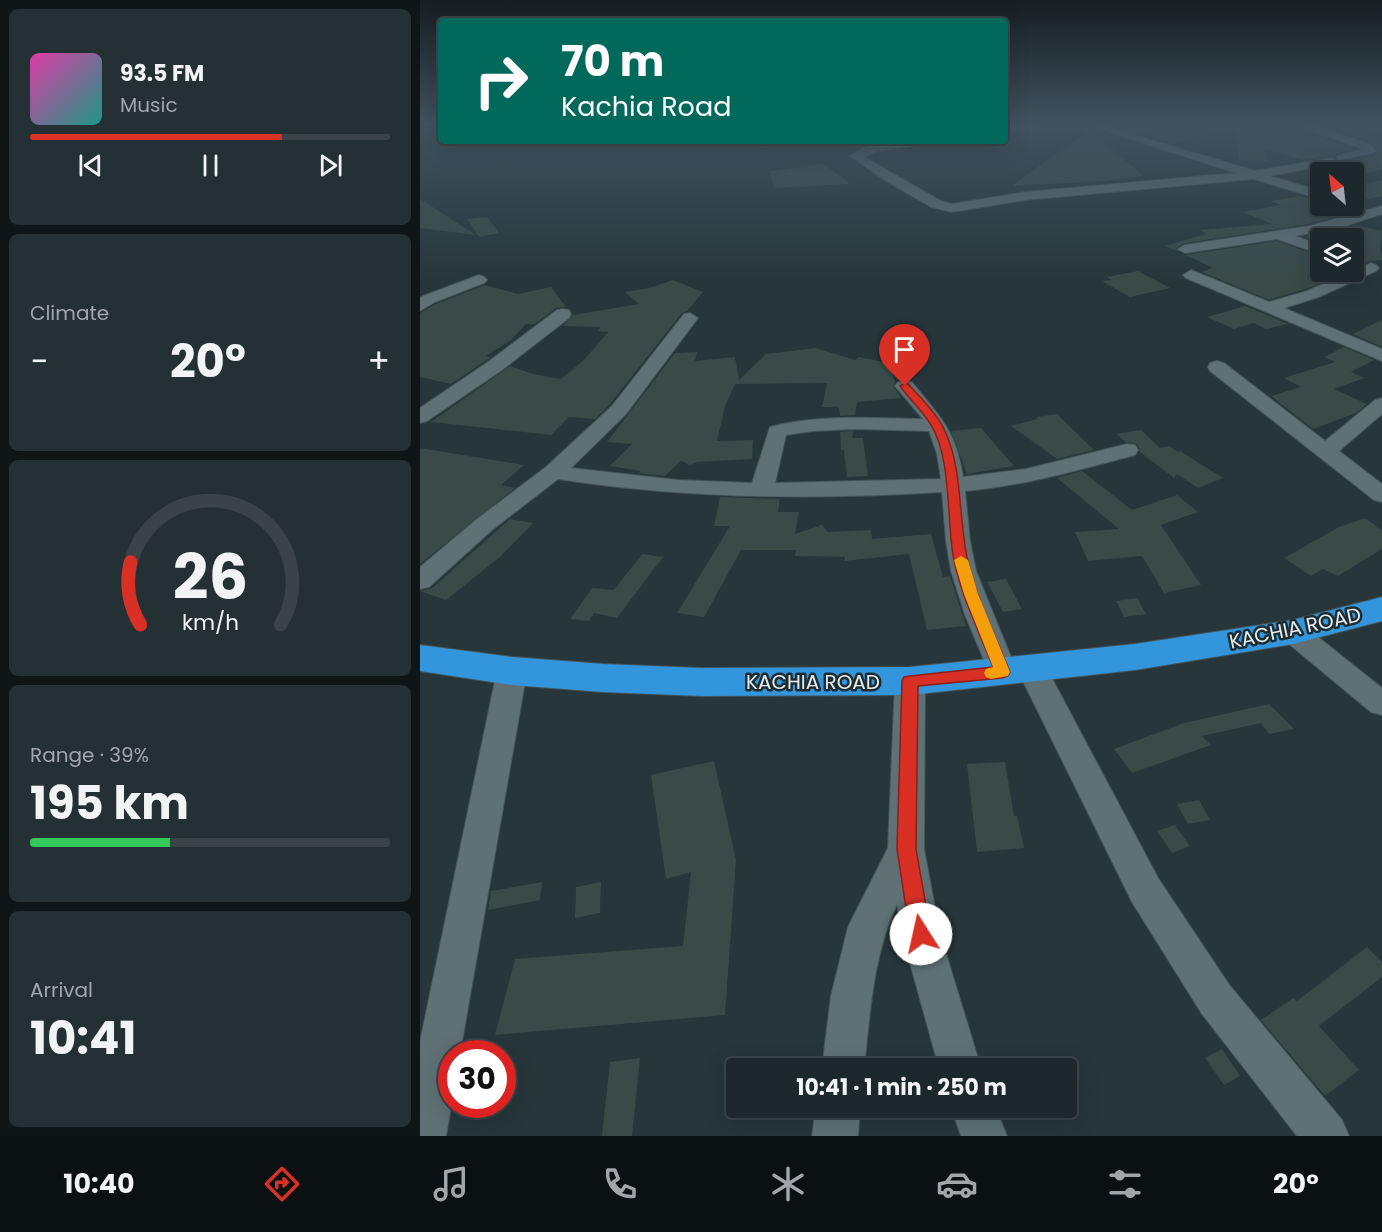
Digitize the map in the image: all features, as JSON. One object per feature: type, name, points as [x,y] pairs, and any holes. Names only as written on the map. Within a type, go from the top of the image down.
[{"type":"highway","name":"KACHIA ROAD","points":[[420,658],[512,671],[701,682],[910,681],[1135,657],[1293,632],[1382,609]]},
{"type":"street","points":[[887,176],[936,204],[952,208],[1026,196],[1243,176]]},
{"type":"street","points":[[1257,176],[1310,192]]},
{"type":"street","points":[[1364,208],[1381,212]]},
{"type":"street","points":[[1185,249],[1336,224],[1381,212]]},
{"type":"street","points":[[1277,235],[1310,247]]},
{"type":"street","points":[[1268,308],[1376,271]]},
{"type":"street","points":[[1191,275],[1382,356]]},
{"type":"street","points":[[420,306],[429,299],[479,280]]},
{"type":"street","points":[[420,417],[495,366],[563,314]]},
{"type":"street","points":[[420,581],[484,525],[554,472],[619,410],[690,318]]},
{"type":"street","points":[[1217,367],[1382,495]]},
{"type":"street","points":[[905,386],[937,425],[949,461],[960,557],[971,594],[1145,890],[1216,999],[1326,1136]]},
{"type":"street","points":[[1326,452],[1382,404]]},
{"type":"street","points":[[762,489],[777,431],[790,427],[815,425],[937,425]]},
{"type":"street","points":[[554,472],[608,482],[660,486],[828,491],[951,485],[1024,476],[1127,450]]},
{"type":"street","points":[[1293,632],[1382,704]]},
{"type":"street","points":[[423,1136],[512,671]]},
{"type":"street","points":[[910,681],[906,849],[921,934],[957,1058]]},
{"type":"street","points":[[844,1058],[851,996],[867,927],[906,849]]},
{"type":"street","points":[[835,1136],[837,1118]]},
{"type":"street","points":[[977,1118],[984,1136]]},
{"type":"building","points":[[771,176],[840,176],[850,184],[774,188]]},
{"type":"building","points":[[1026,176],[1143,176],[1104,181],[1012,186]]},
{"type":"building","points":[[1382,180],[1382,196],[1364,200],[1364,184]]},
{"type":"building","points":[[1301,196],[1310,198],[1310,216],[1337,216],[1309,224],[1185,243],[1176,248],[1179,252],[1165,246],[1206,234],[1200,230],[1272,224],[1243,212],[1281,205],[1270,201]]},
{"type":"building","points":[[420,199],[476,235],[420,228]]},
{"type":"building","points":[[487,217],[499,233],[479,237],[467,219]]},
{"type":"building","points":[[1357,225],[1382,231],[1380,248],[1382,260],[1364,263],[1364,228],[1344,228]]},
{"type":"building","points":[[1277,241],[1310,253],[1310,282],[1323,282],[1269,300],[1202,272],[1213,268],[1186,255]]},
{"type":"building","points":[[1138,271],[1170,288],[1130,297],[1102,281],[1111,280],[1107,277]]},
{"type":"building","points":[[673,280],[703,292],[687,311],[682,313],[610,404],[595,419],[569,417],[551,435],[431,422],[510,366],[533,374],[561,379],[584,360],[608,332],[597,331],[601,327],[563,326],[573,315],[639,304],[625,292],[649,288]]},
{"type":"building","points":[[485,285],[518,294],[551,287],[566,307],[556,308],[535,324],[526,324],[511,340],[486,356],[491,357],[451,384],[420,377],[420,313],[436,304]]},
{"type":"building","points":[[1245,306],[1288,324],[1266,329],[1254,323],[1234,329],[1207,317]]},
{"type":"building","points":[[1382,320],[1382,347],[1353,334]]},
{"type":"building","points":[[1344,347],[1374,360],[1351,372],[1364,378],[1334,389],[1367,404],[1356,413],[1313,429],[1271,396],[1301,387],[1284,378],[1335,362],[1324,357]]},
{"type":"building","points":[[816,348],[855,360],[859,357],[889,363],[895,382],[893,386],[901,398],[857,402],[855,415],[840,416],[839,407],[822,407],[827,383],[735,384],[725,406],[717,441],[753,440],[752,459],[696,462],[690,465],[681,461],[665,476],[638,473],[641,471],[610,466],[632,444],[607,442],[675,353],[697,352],[695,361],[735,357],[739,380],[766,354]]},
{"type":"building","points":[[1057,414],[1094,450],[1057,459],[1011,426],[1037,419],[1037,417]]},
{"type":"building","points":[[981,428],[1014,466],[967,474],[951,431]]},
{"type":"building","points":[[1141,430],[1160,448],[1169,446],[1180,451],[1223,478],[1198,488],[1177,474],[1174,478],[1140,452],[1137,444],[1126,442],[1116,434]]},
{"type":"building","points":[[853,431],[852,438],[863,438],[868,476],[847,477],[840,432]]},
{"type":"building","points":[[420,448],[524,465],[501,485],[515,488],[420,564]]},
{"type":"building","points":[[1082,471],[1132,510],[1177,495],[1198,512],[1161,525],[1201,585],[1164,593],[1142,556],[1088,561],[1075,532],[1119,529],[1057,478]]},
{"type":"building","points":[[720,497],[780,499],[778,512],[799,512],[795,534],[822,525],[828,532],[871,530],[872,539],[931,534],[943,577],[950,576],[966,626],[927,630],[909,554],[844,561],[845,557],[795,556],[796,550],[741,550],[704,617],[677,613],[730,526],[714,526]]},
{"type":"building","points":[[1365,518],[1382,530],[1382,549],[1338,576],[1323,569],[1311,576],[1284,558],[1339,527]]},
{"type":"building","points":[[510,519],[533,523],[500,557],[446,600],[420,591],[431,589]]},
{"type":"building","points":[[642,554],[663,557],[617,618],[594,613],[589,621],[570,619],[592,588],[614,590]]},
{"type":"building","points":[[1006,579],[1022,609],[1003,612],[987,582]]},
{"type":"building","points":[[1137,598],[1146,614],[1124,617],[1116,601]]},
{"type":"building","points":[[1269,704],[1294,729],[1269,734],[1261,723],[1202,736],[1211,745],[1132,773],[1114,749],[1184,723]]},
{"type":"building","points":[[714,761],[736,860],[725,1015],[495,1035],[515,959],[683,946],[691,872],[666,879],[651,775]]},
{"type":"building","points":[[1005,762],[1014,816],[1017,816],[1024,848],[977,852],[967,764]]},
{"type":"building","points":[[1199,800],[1210,820],[1188,824],[1177,804]]},
{"type":"building","points":[[1175,825],[1190,846],[1172,853],[1157,831]]},
{"type":"building","points":[[542,882],[540,900],[488,910],[491,891]]},
{"type":"building","points":[[601,882],[600,913],[575,918],[576,887]]},
{"type":"building","points":[[1367,947],[1382,962],[1382,977],[1319,1026],[1359,1070],[1325,1096],[1261,1020],[1293,998],[1297,1001]]},
{"type":"building","points":[[1222,1049],[1240,1076],[1224,1085],[1205,1058]]},
{"type":"building","points":[[640,1058],[632,1136],[602,1136],[610,1062]]},
{"type":"slow traffic","points":[[961,560],[971,594],[1002,672],[991,673]]},
{"type":"route","points":[[905,386],[937,425],[944,441],[949,461],[960,557],[971,594],[1002,672],[910,681],[906,849],[921,934]]}]
